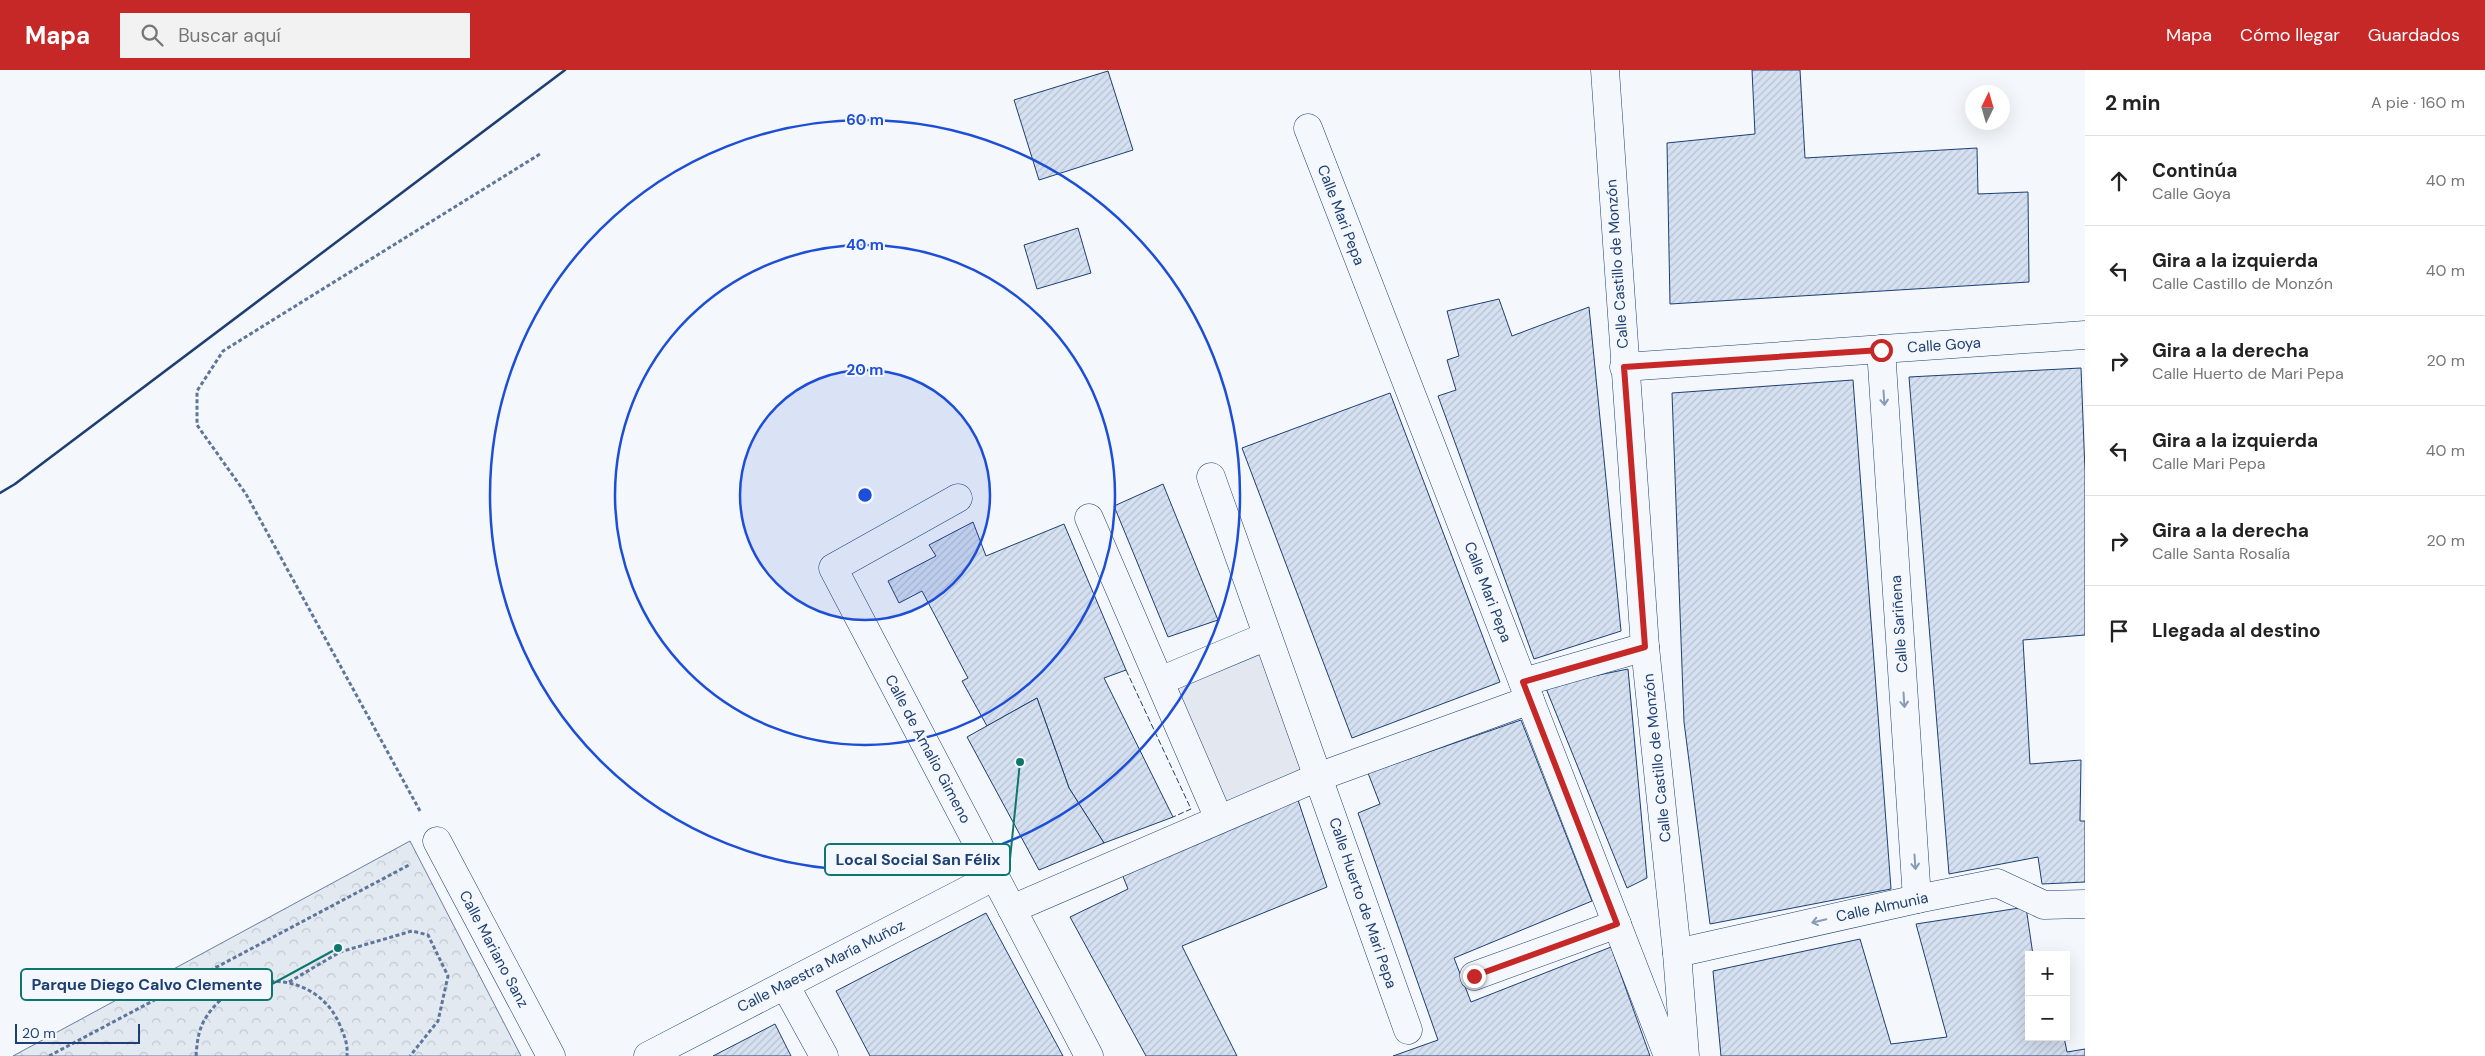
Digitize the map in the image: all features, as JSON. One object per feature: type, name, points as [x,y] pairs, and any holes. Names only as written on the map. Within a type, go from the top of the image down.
[{"type":"street","name":"Calle Castillo de Monzón","points":[[1604,70],[1645,647],[1686,1056]]},
{"type":"street","name":"Calle Mari Pepa","points":[[1308,128],[1668,1056]]},
{"type":"street","name":"Calle Goya","points":[[1624,367],[2085,335]]},
{"type":"street","name":"Calle Sariñena","points":[[1881,350],[1918,899]]},
{"type":"street","name":"Calle Huerto de Mari Pepa","points":[[1211,477],[1408,1030]]},
{"type":"street","name":"Calle de Amalio Gimeno","points":[[958,498],[833,568],[1089,1056]]},
{"type":"street","points":[[1088,518],[1220,819]]},
{"type":"street","points":[[1160,681],[1267,636]]},
{"type":"street","points":[[1012,908],[1318,776],[1526,691],[1645,647]]},
{"type":"street","name":"Calle Mariano Sanz","points":[[439,845],[551,1056]]},
{"type":"street","name":"Calle Maestra María Muñoz","points":[[648,1056],[995,876]]},
{"type":"street","name":"Calle Almunia","points":[[1677,953],[1998,883],[2044,905],[2085,904]]},
{"type":"street","points":[[1474,976],[1617,924]]},
{"type":"street","points":[[785,985],[824,1056]]},
{"type":"path","points":[[49,1056],[439,845],[246,494],[197,425],[197,391],[223,351],[540,154]]},
{"type":"path","points":[[289,982],[340,952],[412,931],[428,935],[448,976],[438,1021],[410,1056]]},
{"type":"path","points":[[196,1056],[197,1038],[205,1019],[222,999],[245,985],[271,980],[289,982],[313,992],[333,1010],[348,1043],[348,1056]]},
{"type":"green space","points":[[410,841],[521,1056],[13,1056]]},
{"type":"shaded area","points":[[1267,636],[1318,777],[1219,819],[1160,681]]},
{"type":"building","points":[[1752,70],[1800,70],[1805,158],[1977,148],[1978,194],[2028,192],[2029,282],[1670,304],[1667,143],[1755,134]]},
{"type":"building","points":[[1108,71],[1133,150],[1039,180],[1014,100]]},
{"type":"building","points":[[1078,228],[1091,273],[1037,289],[1024,245]]},
{"type":"building","points":[[1499,299],[1512,336],[1589,307],[1621,631],[1534,659],[1438,396],[1456,390],[1447,360],[1459,356],[1447,311]]},
{"type":"building","points":[[2081,368],[2085,471],[2085,635],[2023,640],[2030,764],[2081,760],[2080,821],[2085,821],[2085,882],[2042,884],[2038,857],[1949,874],[1909,377]]},
{"type":"building","points":[[1853,380],[1891,889],[1710,924],[1684,722],[1672,393]]},
{"type":"building","points":[[1390,393],[1500,682],[1352,738],[1242,448]]},
{"type":"building","points":[[1163,484],[1218,620],[1168,637],[1114,506]]},
{"type":"building","points":[[973,522],[986,556],[1064,524],[1126,670],[1104,678],[1173,817],[1104,843],[1069,788],[1037,698],[987,726],[962,681],[968,678],[922,591],[899,603],[888,581],[936,556],[929,545]]},
{"type":"building","points":[[1628,669],[1647,878],[1627,888],[1545,686]]},
{"type":"building","points":[[1037,698],[1069,788],[1104,843],[1039,870],[967,737]]},
{"type":"building","points":[[1521,720],[1592,901],[1454,958],[1471,1002],[1611,947],[1650,1056],[1393,1056],[1438,1040],[1358,813],[1380,804],[1368,773]]},
{"type":"building","points":[[1298,800],[1327,887],[1182,946],[1237,1056],[1146,1056],[1070,917],[1128,889],[1122,874]]},
{"type":"building","points":[[2026,907],[2032,951],[2025,951],[2025,1041],[2065,1041],[2067,1052],[2085,1049],[2085,1056],[1721,1056],[1713,971],[1860,939],[1891,1044],[1947,1037],[1916,924]]},
{"type":"building","points":[[986,913],[1063,1056],[870,1056],[836,991]]},
{"type":"building","points":[[775,1024],[791,1056],[713,1056]]},
{"type":"fence","points":[[1126,670],[1191,809],[1173,817]]},
{"type":"wall","points":[[0,493],[15,484],[565,70]]},
{"type":"place","name":"Local Social San Félix","points":[[1020,762]]},
{"type":"place","name":"Parque Diego Calvo Clemente","points":[[338,948]]},
{"type":"route","points":[[1474,976],[1617,924],[1523,682],[1645,647],[1624,367],[1881,350]]}]
